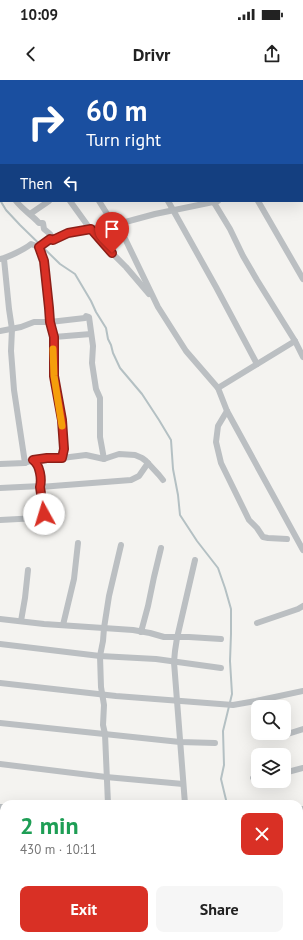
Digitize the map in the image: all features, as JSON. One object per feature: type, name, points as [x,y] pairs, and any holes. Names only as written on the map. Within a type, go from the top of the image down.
[{"type":"street","points":[[17,202],[39,223],[43,224],[44,229],[50,234],[53,240]]},
{"type":"street","points":[[30,214],[48,202]]},
{"type":"street","points":[[71,202],[91,229],[156,302]]},
{"type":"street","points":[[99,202],[109,217],[118,224],[156,302],[180,344],[218,388],[227,411],[303,550]]},
{"type":"street","points":[[169,202],[257,364]]},
{"type":"street","points":[[39,247],[50,239],[53,240],[68,233],[118,224],[210,202]]},
{"type":"street","points":[[216,202],[243,256],[295,341],[303,357]]},
{"type":"street","points":[[259,202],[303,279]]},
{"type":"street","points":[[25,463],[14,390],[11,351],[12,329],[2,259],[24,249],[31,244],[39,247],[44,261],[50,322],[54,337],[54,376],[62,420],[64,449],[62,458]]},
{"type":"street","points":[[0,331],[34,322],[50,322],[85,318],[86,316],[89,317],[93,346],[92,363],[96,389],[100,398],[100,437],[104,459]]},
{"type":"street","points":[[54,337],[91,334]]},
{"type":"street","points":[[218,388],[295,341]]},
{"type":"street","points":[[227,411],[218,426],[216,442],[221,463],[249,520],[257,528],[262,537],[287,539]]},
{"type":"street","points":[[0,464],[25,463],[47,458],[86,455],[104,459],[118,454],[134,455],[142,458],[148,463],[163,480]]},
{"type":"street","points":[[0,520],[43,517],[44,512],[41,478],[38,465],[33,460]]},
{"type":"street","points":[[0,488],[130,480],[139,476],[148,463]]},
{"type":"street","points":[[63,625],[74,579],[78,543]]},
{"type":"street","points":[[108,800],[105,734],[103,725],[104,705],[100,678],[100,656],[109,596],[121,545]]},
{"type":"street","points":[[142,632],[161,548]]},
{"type":"street","points":[[185,800],[174,662],[177,638],[195,560]]},
{"type":"street","points":[[21,621],[28,570]]},
{"type":"street","points":[[257,623],[303,606]]},
{"type":"street","points":[[0,619],[44,624],[133,630],[164,637],[221,639]]},
{"type":"street","points":[[0,644],[100,656],[138,657],[221,668]]},
{"type":"street","points":[[0,683],[102,695],[230,704],[256,701],[303,691]]},
{"type":"street","points":[[0,723],[180,742],[216,743]]},
{"type":"street","points":[[291,733],[303,729]]},
{"type":"street","points":[[0,764],[106,777],[183,784]]},
{"type":"street","points":[[291,771],[303,768]]},
{"type":"waterway","points":[[1,202],[6,210],[20,225],[60,264],[75,274],[106,328],[108,339],[120,368],[142,394],[171,440],[173,469],[180,515],[197,541],[218,568],[231,609],[230,661],[232,694],[223,731],[224,765],[221,779],[226,800]]},
{"type":"slow traffic","points":[[53,349],[54,376],[62,426]]},
{"type":"route","points":[[44,514],[40,487],[41,478],[38,465],[33,460],[62,458],[64,449],[62,420],[54,376],[54,337],[50,322],[44,261],[39,247],[50,239],[53,240],[68,233],[91,229],[112,253]]}]
